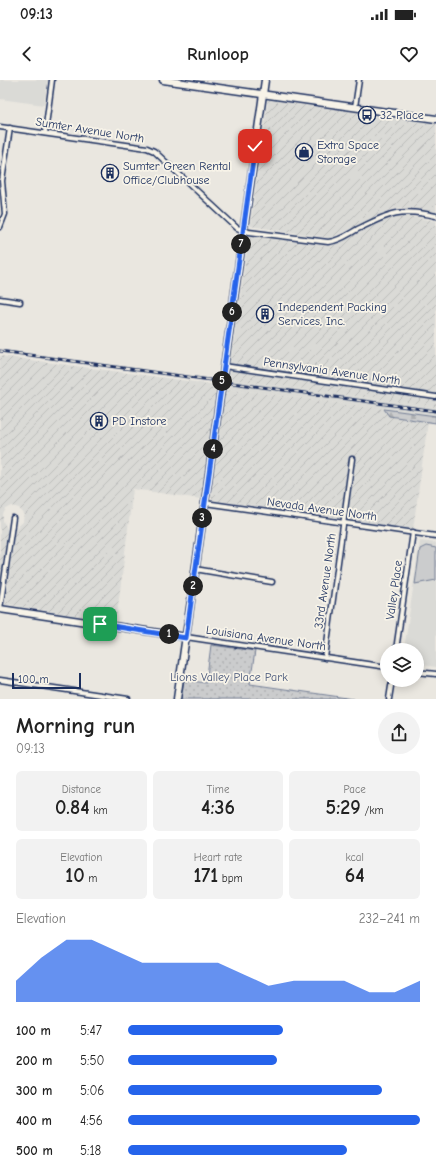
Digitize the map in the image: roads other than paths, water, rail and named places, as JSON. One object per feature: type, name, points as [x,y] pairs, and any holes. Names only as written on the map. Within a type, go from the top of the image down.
[{"type":"street","points":[[45,133],[52,80]]},
{"type":"street","points":[[163,80],[436,119]]},
{"type":"street","points":[[178,699],[195,569],[265,80]]},
{"type":"street","points":[[355,107],[359,80]]},
{"type":"street","name":"Sumter Avenue North","points":[[0,127],[147,148],[154,151],[236,228],[243,230]]},
{"type":"street","points":[[0,227],[5,214],[2,181],[10,128]]},
{"type":"street","points":[[243,230],[328,242],[339,240],[392,213],[404,212],[436,216]]},
{"type":"street","points":[[0,299],[20,302]]},
{"type":"street","name":"Pennsylvania Avenue North","points":[[224,366],[436,397]]},
{"type":"street","name":"33rd Avenue North","points":[[325,658],[352,459]]},
{"type":"street","name":"Nevada Avenue North","points":[[205,503],[436,536]]},
{"type":"street","points":[[0,609],[13,518]]},
{"type":"street","name":"Valley Place","points":[[397,643],[413,532]]},
{"type":"street","points":[[195,569],[272,582]]},
{"type":"street","name":"Louisiana Avenue North","points":[[0,609],[380,666]]},
{"type":"street","points":[[424,673],[436,674]]},
{"type":"street","points":[[0,680],[128,699]]},
{"type":"street","points":[[389,699],[391,687]]},
{"type":"railway","points":[[0,351],[436,411]]},
{"type":"place","name":"32 Place","points":[[367,115]]},
{"type":"place","name":"Extra Space Storage","points":[[304,152]]},
{"type":"place","name":"Sumter Green Rental Office/Clubhouse","points":[[110,173]]},
{"type":"place","name":"Independent Packing Services, Inc.","points":[[265,314]]},
{"type":"place","name":"PD Instore","points":[[99,421]]},
{"type":"park label","name":"Lions Valley Place Park","points":[[229,677]]}]
